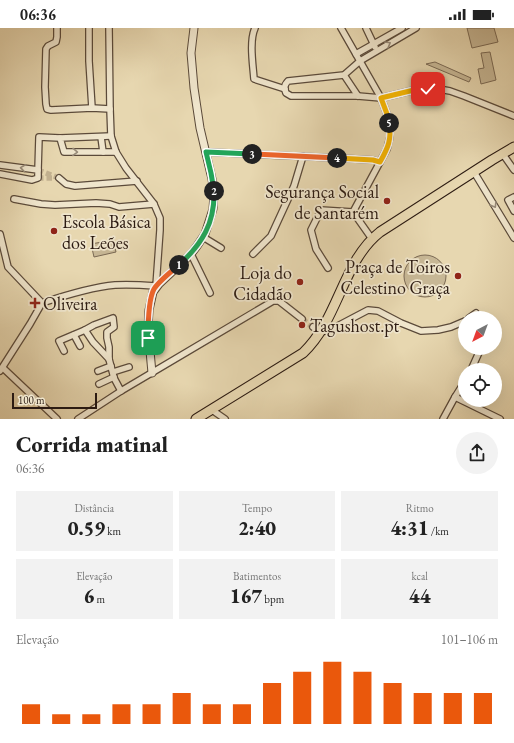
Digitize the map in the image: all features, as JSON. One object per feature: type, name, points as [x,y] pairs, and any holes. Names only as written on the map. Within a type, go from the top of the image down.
[{"type":"main road","points":[[196,419],[303,353],[310,346],[316,330],[334,305],[357,258],[372,238],[502,153],[514,147]]},
{"type":"street","points":[[57,28],[56,42],[48,46],[46,49],[45,87],[47,109],[110,109]]},
{"type":"street","points":[[89,28],[89,61],[92,108]]},
{"type":"street","points":[[109,28],[111,136],[116,152],[126,168],[154,204],[160,218],[156,286]]},
{"type":"street","points":[[152,374],[148,338],[148,320],[153,292],[156,286],[191,254],[205,234],[214,202],[213,183],[200,128],[194,88],[191,53],[194,28]]},
{"type":"street","points":[[255,28],[253,32],[252,46],[254,79],[285,89]]},
{"type":"street","points":[[341,28],[381,98],[387,114],[390,129],[387,149],[353,212]]},
{"type":"street","points":[[366,28],[377,50]]},
{"type":"street","points":[[356,54],[402,28]]},
{"type":"street","points":[[416,28],[360,61],[344,75],[288,81],[286,83],[286,93],[291,96],[358,96],[381,98],[414,90],[443,90],[464,96],[514,116]]},
{"type":"street","points":[[344,75],[358,96]]},
{"type":"street","points":[[0,174],[32,180],[38,178],[39,137],[60,138],[111,136]]},
{"type":"street","points":[[101,137],[103,152]]},
{"type":"street","points":[[60,138],[64,152],[116,152]]},
{"type":"street","points":[[206,152],[303,156],[380,162]]},
{"type":"street","points":[[502,153],[514,170]]},
{"type":"street","points":[[253,254],[271,236],[294,186],[303,156]]},
{"type":"street","points":[[0,165],[38,170]]},
{"type":"street","points":[[474,172],[514,238]]},
{"type":"street","points":[[59,178],[66,184],[75,186],[137,181]]},
{"type":"street","points":[[514,196],[508,200],[514,211]]},
{"type":"street","points":[[14,199],[55,205],[96,203],[110,204],[119,207],[154,204]]},
{"type":"street","points":[[328,268],[316,249],[311,230],[321,210],[353,212]]},
{"type":"street","points":[[353,212],[372,238]]},
{"type":"street","points":[[0,234],[8,267],[42,303]]},
{"type":"street","points":[[203,236],[221,248]]},
{"type":"street","points":[[191,254],[210,294]]},
{"type":"street","points":[[57,419],[1,369],[42,303],[88,290],[115,285],[156,286]]},
{"type":"street","points":[[78,419],[121,391],[273,301],[279,301],[302,319]]},
{"type":"street","points":[[316,330],[330,330],[368,310],[378,311],[421,331],[438,330],[458,324]]},
{"type":"street","points":[[64,351],[59,341],[113,318],[114,327],[107,332],[109,359],[113,375],[121,391]]},
{"type":"street","points":[[86,330],[92,342],[109,359]]},
{"type":"street","points":[[74,335],[80,346]]},
{"type":"street","points":[[98,371],[111,366]]},
{"type":"street","points":[[100,384],[128,367]]},
{"type":"street","points":[[443,419],[458,392]]},
{"type":"street","points":[[455,397],[500,419]]},
{"type":"street","points":[[212,410],[225,419]]},
{"type":"shaded area","points":[[467,28],[494,28],[498,42],[472,48]]},
{"type":"shaded area","points":[[490,52],[496,80],[481,84],[478,69],[484,68],[481,53]]},
{"type":"shaded area","points":[[435,62],[471,78],[469,82],[426,64]]},
{"type":"shaded area","points":[[113,240],[116,252],[94,257],[91,244]]},
{"type":"shaded area","points":[[421,255],[429,255],[437,258],[443,264],[446,276],[443,288],[437,294],[429,297],[421,297],[413,294],[407,288],[404,280],[404,272],[407,264],[413,258]]},
{"type":"tunnel","points":[[38,170],[59,178]]},
{"type":"tunnel","points":[[38,178],[54,178]]},
{"type":"tunnel","points":[[302,319],[313,327]]},
{"type":"place","name":"Segurança Social de Santarém","points":[[387,201]]},
{"type":"place","name":"Escola Básica dos Leões","points":[[54,231]]},
{"type":"place","name":"Praça de Toiros Celestino Graça","points":[[458,276]]},
{"type":"place","name":"Loja do Cidadão","points":[[300,282]]},
{"type":"place","name":"Oliveira","points":[[35,303]]},
{"type":"place","name":"Tagushost.pt","points":[[302,325]]},
{"type":"route","points":[[148,338],[148,320],[154,289],[191,254],[205,234],[211,216],[214,194],[206,152],[373,160],[380,162],[387,149],[390,136],[387,114],[381,98],[414,90],[428,89]]}]
